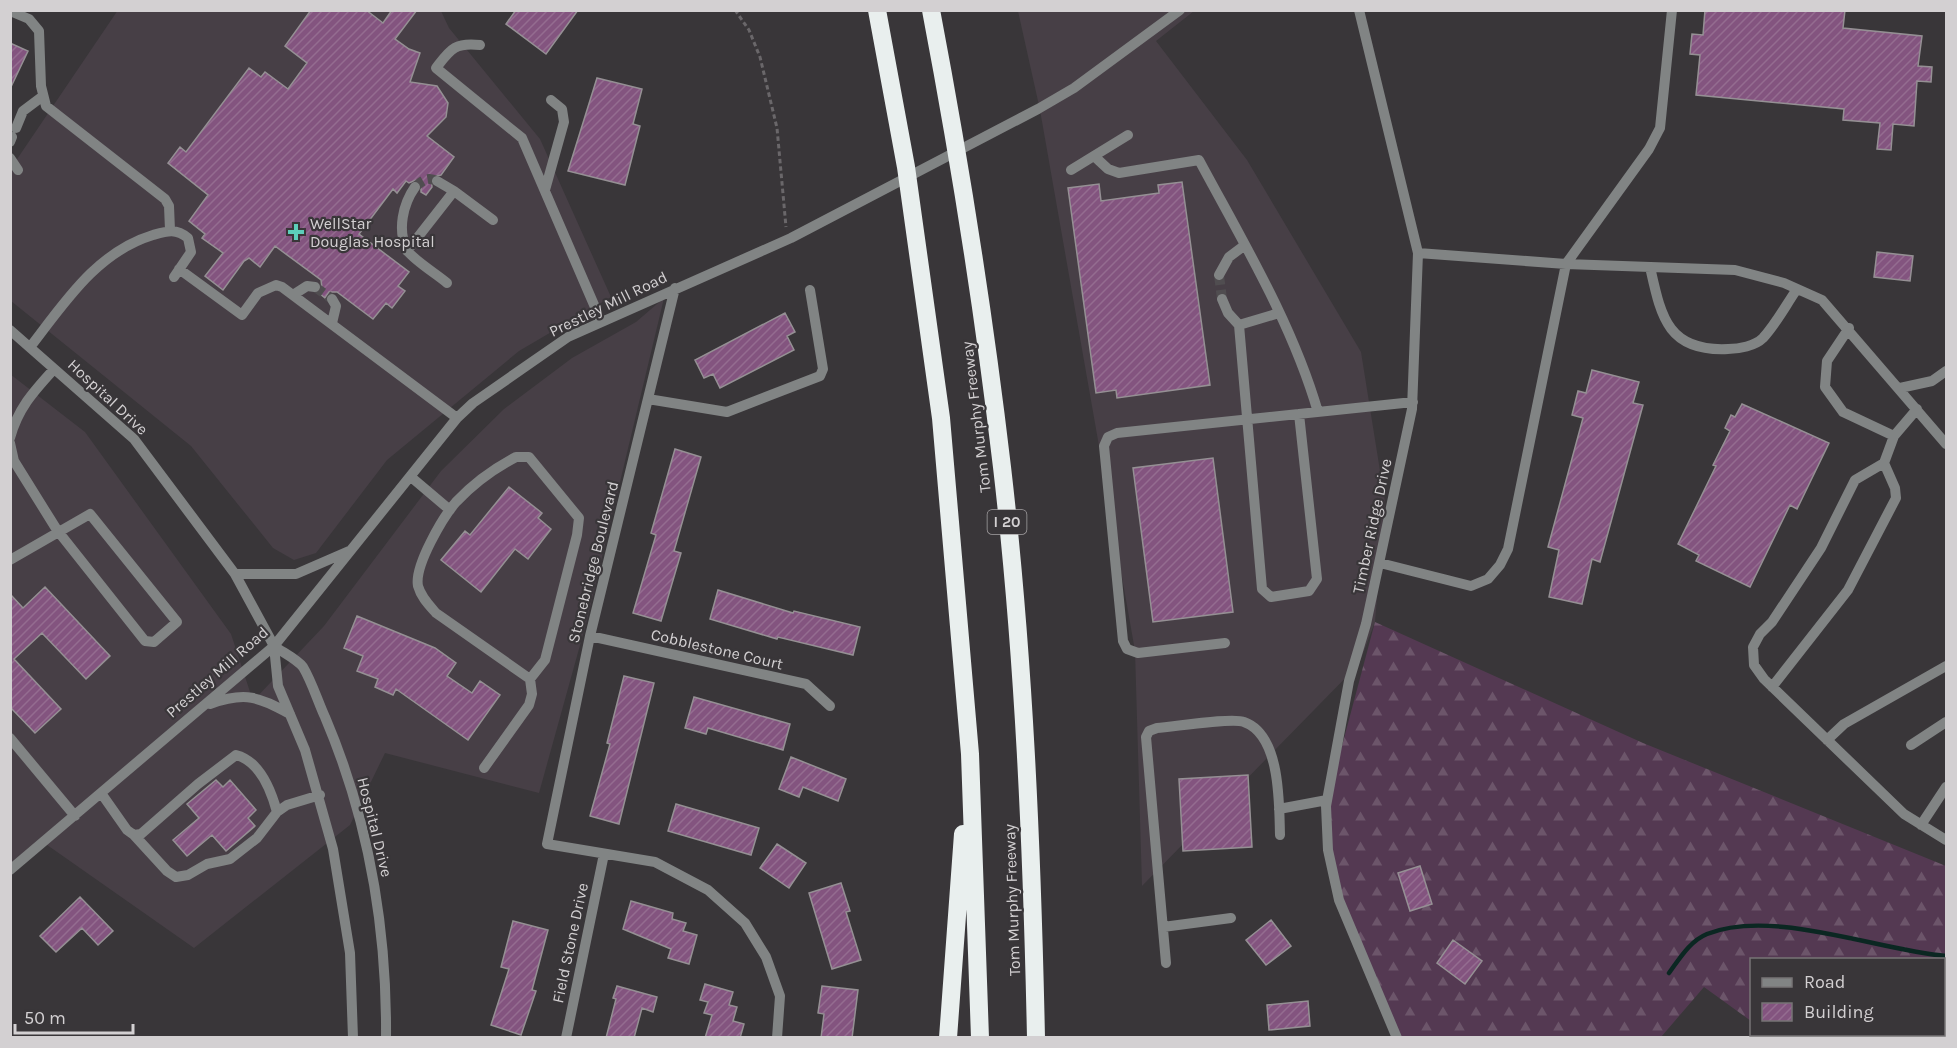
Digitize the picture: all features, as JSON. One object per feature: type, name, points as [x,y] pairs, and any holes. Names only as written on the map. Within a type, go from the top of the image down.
[{"type":"highway","points":[[877,10],[906,167],[934,361],[970,754],[980,1038]]},
{"type":"highway","name":"Tom Murphy Freeway","points":[[931,10],[979,289],[1002,469],[1019,661],[1034,910],[1036,1038]]},
{"type":"highway","points":[[948,1038],[970,754]]},
{"type":"street","points":[[1354,10],[1360,15]]},
{"type":"street","points":[[1380,563],[1471,586],[1488,579],[1500,565],[1508,549],[1566,264],[1649,149],[1660,128],[1672,10]]},
{"type":"street","points":[[10,11],[29,19],[39,31],[46,106],[165,199],[168,206],[170,230]]},
{"type":"street","name":"Prestley Mill Road","points":[[10,870],[274,646],[457,418],[516,370],[568,337],[786,241],[1017,120],[1074,88],[1180,11]]},
{"type":"street","name":"Timber Ridge Drive","points":[[1360,15],[1418,253],[1413,402],[1380,563],[1349,681],[1327,800],[1328,850],[1339,900],[1396,1038]]},
{"type":"street","points":[[480,45],[466,43],[451,48],[436,68],[522,138],[602,321]]},
{"type":"street","points":[[13,136],[23,111],[44,96]]},
{"type":"street","points":[[545,190],[564,122],[562,109],[551,100]]},
{"type":"street","points":[[1071,170],[1128,135]]},
{"type":"street","points":[[1094,156],[1108,169],[1119,173],[1199,160],[1245,245],[1305,368],[1318,412]]},
{"type":"street","points":[[10,158],[18,170]]},
{"type":"street","points":[[436,181],[454,191],[493,220]]},
{"type":"street","points":[[415,187],[406,200],[403,213],[402,229],[407,251],[447,283]]},
{"type":"street","points":[[407,251],[454,191]]},
{"type":"street","points":[[31,346],[69,297],[103,262],[140,240],[170,230],[177,231],[191,241],[191,252],[177,273],[242,315],[258,293],[269,286],[276,285],[332,323],[457,418]]},
{"type":"street","points":[[1219,275],[1229,257],[1245,245]]},
{"type":"street","points":[[1418,253],[1566,264],[1735,270],[1797,289],[1822,300],[1849,328],[1947,444]]},
{"type":"street","points":[[1650,267],[1660,314],[1673,332],[1694,344],[1714,350],[1741,349],[1762,340],[1797,289]]},
{"type":"street","points":[[293,295],[308,286],[315,287]]},
{"type":"street","name":"Stonebridge Boulevard","points":[[604,854],[546,844],[590,636],[675,288]]},
{"type":"street","points":[[648,399],[727,412],[820,376],[823,369],[810,290]]},
{"type":"street","points":[[332,299],[336,306],[332,323]]},
{"type":"street","points":[[1221,299],[1227,314],[1239,325],[1262,589],[1271,597],[1309,591],[1317,579],[1299,414]]},
{"type":"street","points":[[1239,325],[1279,313]]},
{"type":"street","points":[[1849,328],[1827,361],[1825,387],[1843,412],[1894,436]]},
{"type":"street","name":"Hospital Drive","points":[[10,330],[31,346],[134,439],[235,574],[274,646],[278,686],[320,795],[333,849],[350,953],[353,1038]]},
{"type":"street","points":[[10,438],[16,417],[26,400],[54,369]]},
{"type":"street","points":[[1900,388],[1932,381],[1947,371]]},
{"type":"street","points":[[1225,643],[1138,653],[1127,650],[1123,641],[1104,446],[1108,437],[1117,433],[1413,402]]},
{"type":"street","points":[[1917,409],[1894,436],[1884,463],[1855,480],[1821,548],[1753,647],[1754,665],[1772,687],[1904,814],[1947,840]]},
{"type":"street","points":[[10,443],[14,461],[57,530],[145,641],[154,642],[177,622],[90,514],[57,530],[10,560]]},
{"type":"street","points":[[484,768],[529,705],[532,694],[530,679],[479,645],[425,601],[418,586],[418,571],[450,510],[500,465],[516,457],[529,457],[579,518],[577,535],[545,660],[538,673],[530,679]]},
{"type":"street","points":[[1772,687],[1848,590],[1896,498],[1895,488],[1884,463]]},
{"type":"street","points":[[411,477],[450,510]]},
{"type":"street","points":[[235,574],[296,574],[352,549]]},
{"type":"street","name":"Cobblestone Court","points":[[590,636],[806,684],[830,706]]},
{"type":"street","name":"Hospital Drive","points":[[274,646],[302,666],[333,737],[353,793],[376,896],[387,1005],[386,1038]]},
{"type":"street","points":[[1827,740],[1844,724],[1947,666]]},
{"type":"street","points":[[201,708],[224,699],[254,696],[290,714]]},
{"type":"street","points":[[1166,963],[1146,737],[1149,731],[1157,728],[1243,721],[1257,730],[1268,745],[1274,761],[1280,835]]},
{"type":"street","points":[[1911,745],[1947,722]]},
{"type":"street","points":[[10,738],[75,816]]},
{"type":"street","points":[[134,835],[141,834],[198,784],[236,755],[252,762],[270,792],[277,812]]},
{"type":"street","points":[[1920,825],[1947,787]]},
{"type":"street","points":[[100,794],[127,830],[167,872],[176,878],[188,875],[207,864],[231,859],[257,838],[277,812],[287,805],[320,795]]},
{"type":"street","points":[[1279,809],[1327,800]]},
{"type":"street","points":[[604,854],[655,862],[708,890],[745,923],[766,957],[780,996],[777,1038]]},
{"type":"street","name":"Field Stone Drive","points":[[566,1038],[604,854]]},
{"type":"street","points":[[1163,927],[1231,918]]},
{"type":"path","points":[[735,10],[750,30],[760,57],[777,128],[786,241]]},
{"type":"shaded area","name":"WellStar Douglas Hospital","points":[[118,10],[441,11],[449,28],[540,139],[611,297],[519,351],[387,460],[316,553],[294,560],[273,548],[191,446],[11,301],[11,168]]},
{"type":"shaded area","points":[[1018,11],[1194,11],[1156,41],[1247,160],[1361,352],[1385,502],[1375,622],[1359,664],[1142,886],[1135,651],[1040,110]]},
{"type":"shaded area","points":[[664,298],[587,620],[539,793],[385,753],[350,825],[194,948],[40,840],[11,866],[10,374],[85,432],[231,634],[253,701],[324,626],[441,471],[504,409],[572,358],[636,322]]},
{"type":"green space","points":[[1375,622],[1643,743],[1946,866],[1946,1037],[1774,1038],[1771,1036],[1945,1036],[1945,958],[1750,958],[1750,1020],[1704,987],[1661,1037],[1397,1037],[1339,900],[1326,806]]},
{"type":"building","points":[[311,10],[366,10],[383,23],[392,10],[417,10],[395,39],[409,49],[420,53],[410,82],[437,86],[448,103],[446,117],[427,136],[454,157],[441,175],[431,177],[432,187],[426,195],[421,192],[421,183],[416,180],[409,183],[406,181],[397,193],[393,189],[359,234],[409,272],[398,286],[405,291],[392,308],[386,303],[373,319],[337,292],[329,292],[325,298],[319,293],[322,288],[321,280],[275,246],[260,267],[249,258],[244,261],[223,290],[205,276],[223,253],[202,238],[205,234],[189,221],[208,195],[168,163],[180,147],[186,152],[249,68],[261,77],[265,72],[288,89],[307,63],[285,46]]},
{"type":"building","points":[[516,10],[578,10],[546,54],[506,24]]},
{"type":"building","points":[[1705,10],[1845,10],[1843,28],[1922,36],[1918,66],[1932,67],[1931,82],[1917,81],[1914,126],[1893,124],[1891,150],[1877,149],[1880,123],[1843,120],[1844,109],[1696,95],[1700,55],[1690,54],[1692,34],[1703,35]]},
{"type":"building","points":[[10,43],[28,51],[10,89]]},
{"type":"building","points":[[597,78],[642,89],[633,124],[640,126],[625,185],[568,171]]},
{"type":"building","points":[[1182,182],[1210,385],[1117,398],[1116,390],[1096,393],[1068,188],[1099,184],[1101,201],[1159,193],[1158,185]]},
{"type":"building","points":[[1877,252],[1913,256],[1910,281],[1874,277]]},
{"type":"building","points":[[785,313],[795,332],[787,336],[794,350],[720,388],[713,374],[704,378],[695,360]]},
{"type":"building","points":[[1592,370],[1639,382],[1633,403],[1643,405],[1600,562],[1592,559],[1582,604],[1549,597],[1559,550],[1548,547],[1583,418],[1572,415],[1578,391],[1586,393]]},
{"type":"building","points":[[1742,404],[1829,443],[1797,509],[1790,505],[1750,587],[1696,561],[1699,555],[1678,544],[1716,466],[1713,465],[1730,431],[1725,428],[1731,415],[1735,417]]},
{"type":"building","points":[[675,449],[701,457],[674,551],[681,553],[661,621],[633,613],[656,535],[651,533]]},
{"type":"building","points":[[1213,458],[1233,612],[1153,622],[1133,468]]},
{"type":"building","points":[[509,487],[542,513],[538,518],[551,529],[528,559],[515,549],[481,592],[441,560],[465,531],[470,535]]},
{"type":"building","points":[[45,587],[110,656],[86,679],[42,633],[14,659],[61,709],[35,733],[10,707],[10,594],[23,608]]},
{"type":"building","points":[[718,590],[793,613],[794,611],[860,627],[853,655],[778,637],[777,639],[710,619]]},
{"type":"building","points":[[357,616],[435,648],[456,663],[447,676],[472,693],[480,681],[500,695],[468,740],[396,689],[393,695],[375,687],[378,679],[357,671],[363,656],[344,648]]},
{"type":"building","points":[[624,676],[654,683],[619,824],[590,816],[610,744],[607,743]]},
{"type":"building","points":[[694,697],[790,724],[783,750],[708,728],[706,734],[685,728]]},
{"type":"building","points":[[791,757],[846,779],[838,801],[803,787],[799,797],[779,789]]},
{"type":"building","points":[[1248,775],[1252,847],[1183,851],[1179,779]]},
{"type":"building","points":[[216,780],[223,787],[230,780],[256,810],[248,818],[255,826],[226,851],[212,835],[187,856],[173,840],[199,818],[187,804]]},
{"type":"building","points":[[676,804],[759,828],[751,855],[668,831]]},
{"type":"building","points":[[777,844],[806,863],[789,888],[760,868]]},
{"type":"building","points":[[1420,866],[1432,904],[1410,911],[1398,873]]},
{"type":"building","points":[[841,883],[850,911],[846,912],[861,960],[832,969],[809,893]]},
{"type":"building","points":[[80,897],[113,931],[98,945],[82,928],[56,952],[40,936]]},
{"type":"building","points":[[631,901],[673,913],[672,919],[686,923],[683,931],[697,935],[689,964],[668,958],[671,949],[623,929]]},
{"type":"building","points":[[1271,920],[1291,946],[1266,965],[1246,940]]},
{"type":"building","points":[[513,921],[548,930],[532,990],[536,991],[521,1035],[491,1025],[509,969],[501,967]]},
{"type":"building","points":[[1453,940],[1482,961],[1465,984],[1437,963]]},
{"type":"building","points":[[705,984],[733,992],[729,1005],[737,1007],[733,1021],[744,1024],[740,1038],[705,1038],[712,1015],[704,1013],[708,1002],[700,1000]]},
{"type":"building","points":[[617,986],[657,997],[653,1012],[642,1008],[634,1038],[606,1038]]},
{"type":"building","points":[[822,986],[858,990],[852,1038],[821,1038],[824,1014],[818,1013]]},
{"type":"building","points":[[1308,1001],[1310,1026],[1269,1030],[1267,1005]]},
{"type":"waterway","points":[[1669,973],[1695,941],[1707,934],[1733,927],[1793,928],[1946,956]]},
{"type":"tunnel","points":[[415,187],[427,179],[437,181]]},
{"type":"tunnel","points":[[1219,275],[1222,299]]},
{"type":"tunnel","points":[[315,287],[332,299]]},
{"type":"place","name":"WellStar Douglas Hospital","points":[[296,232]]}]
